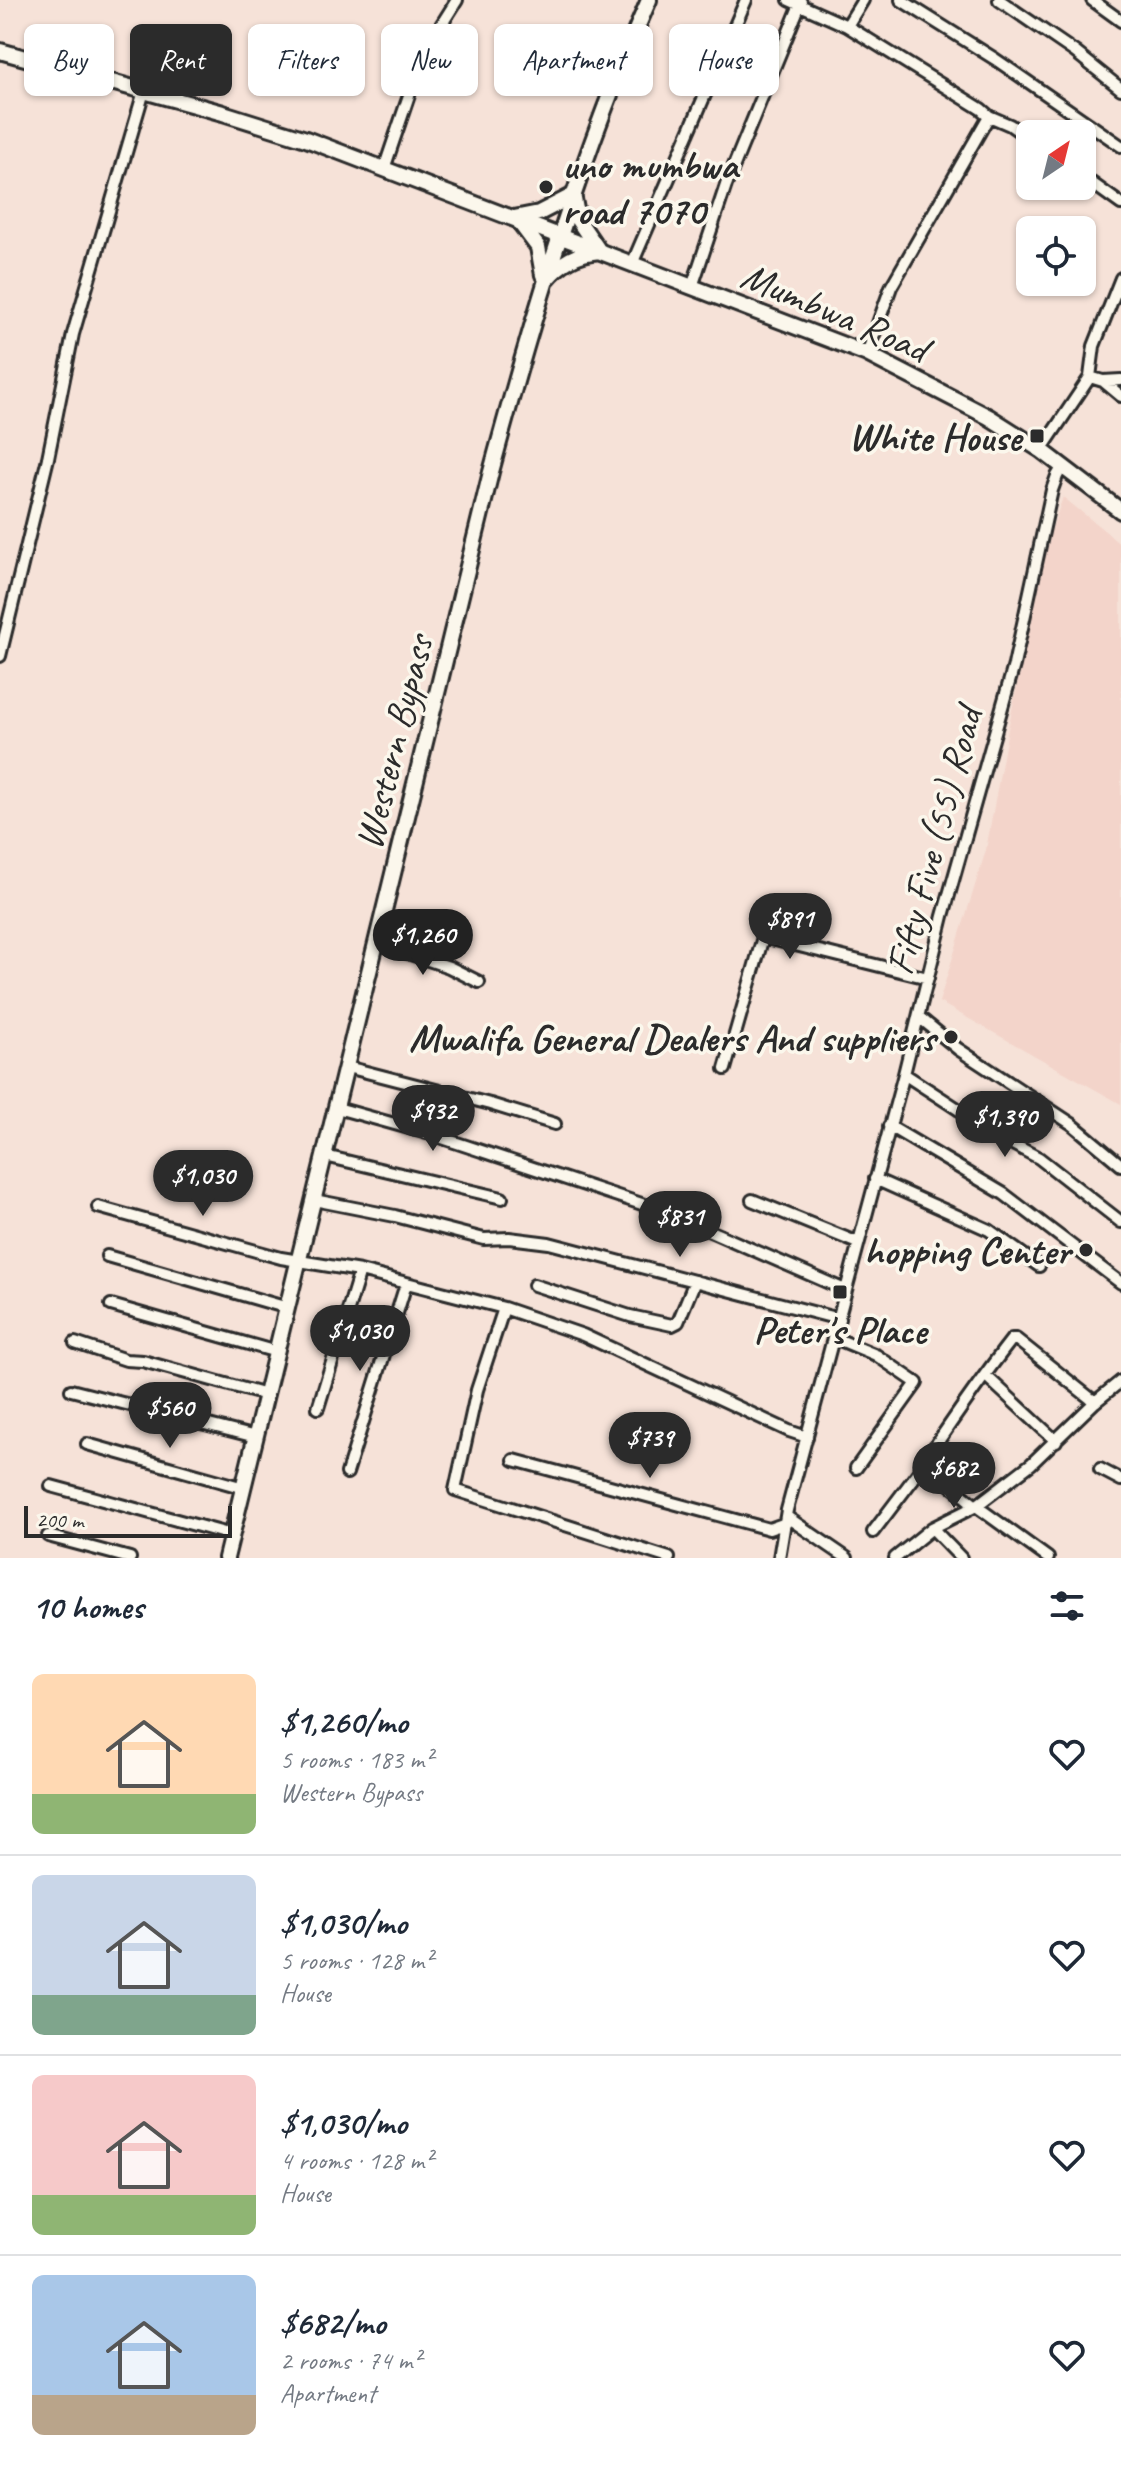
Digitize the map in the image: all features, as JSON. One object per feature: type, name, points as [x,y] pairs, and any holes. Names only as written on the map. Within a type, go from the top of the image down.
[{"type":"main road","name":"Western Bypass","points":[[226,1558],[491,472],[559,235],[649,0]]},
{"type":"main road","name":"Mumbwa Road","points":[[0,51],[130,87]]},
{"type":"main road","name":"Mumbwa Road","points":[[161,96],[306,139],[867,354],[953,397],[1041,450],[1121,511]]},
{"type":"main road","points":[[514,218],[539,213],[574,195],[578,220],[600,251]]},
{"type":"main road","points":[[514,218],[528,231],[538,247],[543,264],[543,283]]},
{"type":"main road","points":[[543,283],[568,260],[584,253],[600,251]]},
{"type":"street","points":[[384,169],[423,54],[457,0]]},
{"type":"street","points":[[632,264],[746,0]]},
{"type":"street","points":[[847,26],[863,0]]},
{"type":"street","points":[[901,0],[995,59],[1121,146]]},
{"type":"street","points":[[999,0],[1075,52],[1121,89]]},
{"type":"street","points":[[1092,0],[1121,21]]},
{"type":"street","points":[[692,287],[726,185],[797,1],[847,26],[989,116],[1016,129]]},
{"type":"street","points":[[0,656],[48,458],[73,334],[143,96]]},
{"type":"street","points":[[867,354],[891,287],[989,116]]},
{"type":"street","points":[[1096,186],[1121,204]]},
{"type":"street","points":[[1041,450],[1090,377],[1094,346],[1121,278]]},
{"type":"street","points":[[1090,377],[1103,381],[1121,380]]},
{"type":"street","points":[[1103,381],[1121,396]]},
{"type":"street","name":"Fifty Five (55) Road","points":[[779,1558],[845,1290],[1014,665],[1052,490],[1063,466]]},
{"type":"street","points":[[725,1069],[763,937],[928,978]]},
{"type":"street","points":[[377,943],[449,967],[479,982]]},
{"type":"street","points":[[919,1017],[958,1049],[1072,1124],[1121,1165]]},
{"type":"street","points":[[347,1067],[555,1124]]},
{"type":"street","points":[[904,1074],[1007,1141],[1039,1158],[1121,1222]]},
{"type":"street","points":[[337,1108],[427,1133],[669,1213],[845,1290]]},
{"type":"street","points":[[889,1126],[1004,1194],[1121,1283]]},
{"type":"street","points":[[325,1156],[502,1198]]},
{"type":"street","points":[[875,1179],[989,1230],[1039,1266]]},
{"type":"street","points":[[314,1200],[395,1216],[484,1239],[509,1238],[549,1243],[839,1319]]},
{"type":"street","points":[[752,1200],[858,1243]]},
{"type":"street","points":[[98,1207],[299,1262],[360,1271],[504,1308],[583,1335],[807,1437]]},
{"type":"street","points":[[107,1256],[288,1308]]},
{"type":"street","points":[[318,1408],[360,1271]]},
{"type":"street","points":[[534,1285],[630,1316],[672,1325],[678,1322],[695,1281]]},
{"type":"street","points":[[347,1473],[406,1284]]},
{"type":"street","points":[[111,1305],[277,1352]]},
{"type":"street","points":[[504,1308],[480,1379],[455,1490],[669,1558]]},
{"type":"street","points":[[835,1338],[876,1355],[917,1383],[856,1468]]},
{"type":"street","points":[[929,1466],[929,1455],[1009,1341],[1016,1339],[1095,1402]]},
{"type":"street","points":[[75,1343],[126,1360],[152,1363],[266,1395]]},
{"type":"street","points":[[986,1376],[1056,1441]]},
{"type":"street","points":[[895,1558],[932,1528],[976,1506],[1031,1464],[1121,1381]]},
{"type":"street","points":[[1111,1389],[1121,1396]]},
{"type":"street","points":[[71,1390],[256,1437]]},
{"type":"street","points":[[87,1444],[244,1488]]},
{"type":"street","points":[[514,1460],[769,1529],[786,1520],[847,1558]]},
{"type":"street","points":[[873,1532],[923,1466],[929,1466],[976,1506],[1048,1558]]},
{"type":"street","points":[[1100,1469],[1121,1480]]},
{"type":"street","points":[[51,1486],[232,1535]]},
{"type":"street","points":[[932,1528],[961,1558]]},
{"type":"street","points":[[48,1536],[130,1558]]},
{"type":"shaded area","points":[[1063,497],[1121,544],[1121,1104],[939,1002],[986,850],[1047,543]]},
{"type":"place","name":"uno mumbwa road 7070","points":[[546,187]]},
{"type":"place","name":"White House","points":[[1037,436]]},
{"type":"place","name":"Mwalifa General Dealers And suppliers","points":[[951,1037]]},
{"type":"place","name":"hopping Center","points":[[1086,1250]]},
{"type":"place","name":"Peter's Place","points":[[840,1292]]}]
